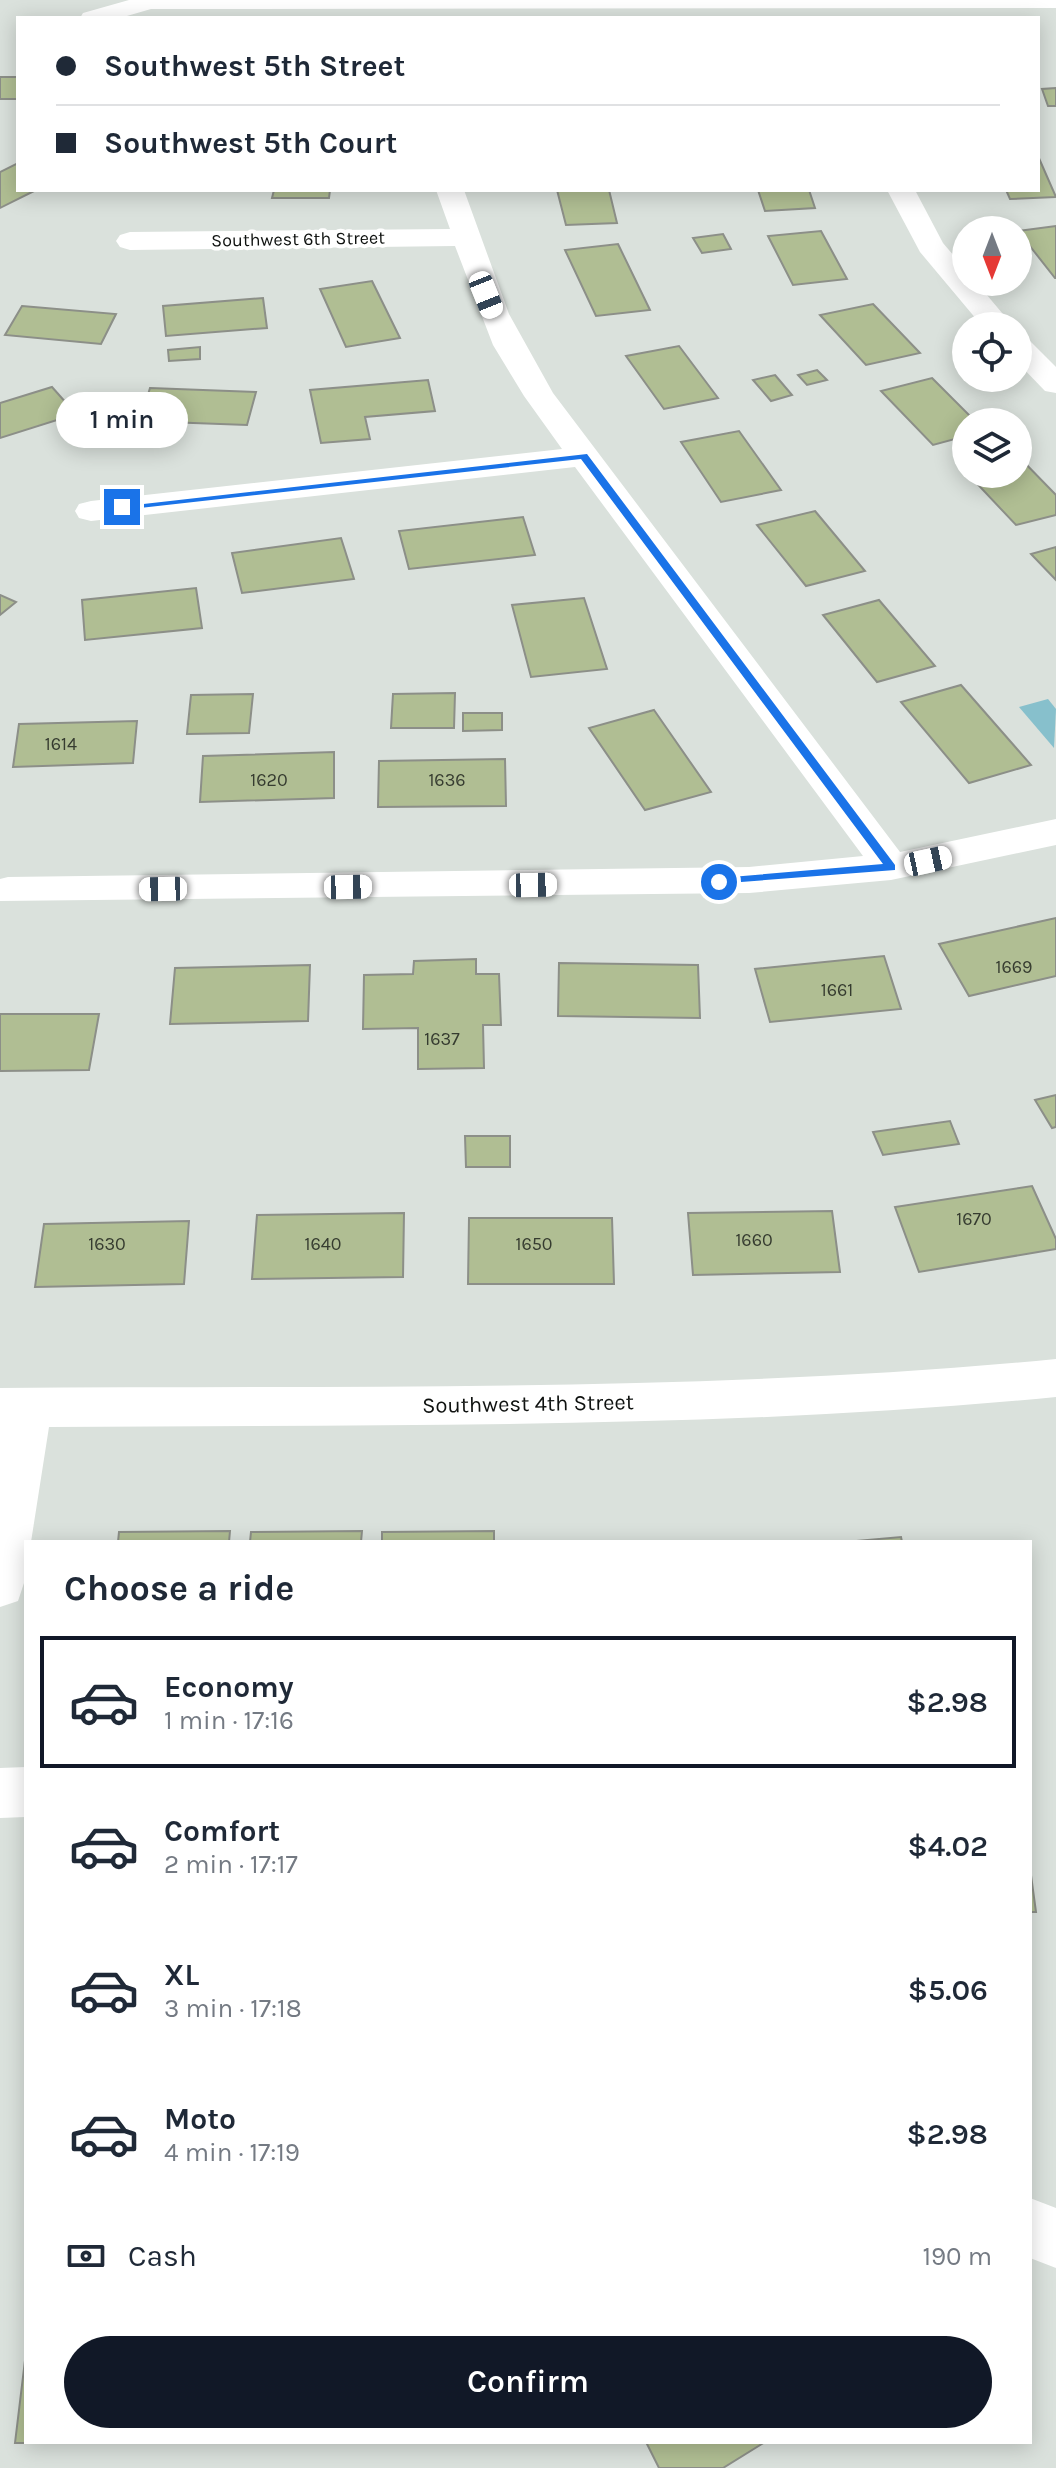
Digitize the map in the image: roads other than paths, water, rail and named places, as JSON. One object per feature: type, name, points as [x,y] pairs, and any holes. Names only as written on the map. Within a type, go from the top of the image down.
[{"type":"street","points":[[99,16],[150,2],[414,10],[855,7],[1056,1]]},
{"type":"street","points":[[451,192],[508,345],[539,396],[891,867]]},
{"type":"street","points":[[902,192],[930,246],[986,312]]},
{"type":"street","name":"Southwest 6th Street","points":[[130,241],[466,237]]},
{"type":"street","points":[[1032,360],[1056,384]]},
{"type":"street","points":[[91,511],[584,456]]},
{"type":"street","points":[[8,890],[688,883],[812,877],[891,867],[1056,832]]},
{"type":"street","name":"Southwest 4th Street","points":[[14,1408],[712,1401],[943,1389],[1056,1378]]},
{"type":"street","points":[[0,1585],[14,1408]]},
{"type":"street","points":[[0,1793],[24,1792]]},
{"type":"street","points":[[1032,2229],[1056,2238]]},
{"type":"water","points":[[1048,699],[1056,709],[1054,748],[1019,707]]}]
